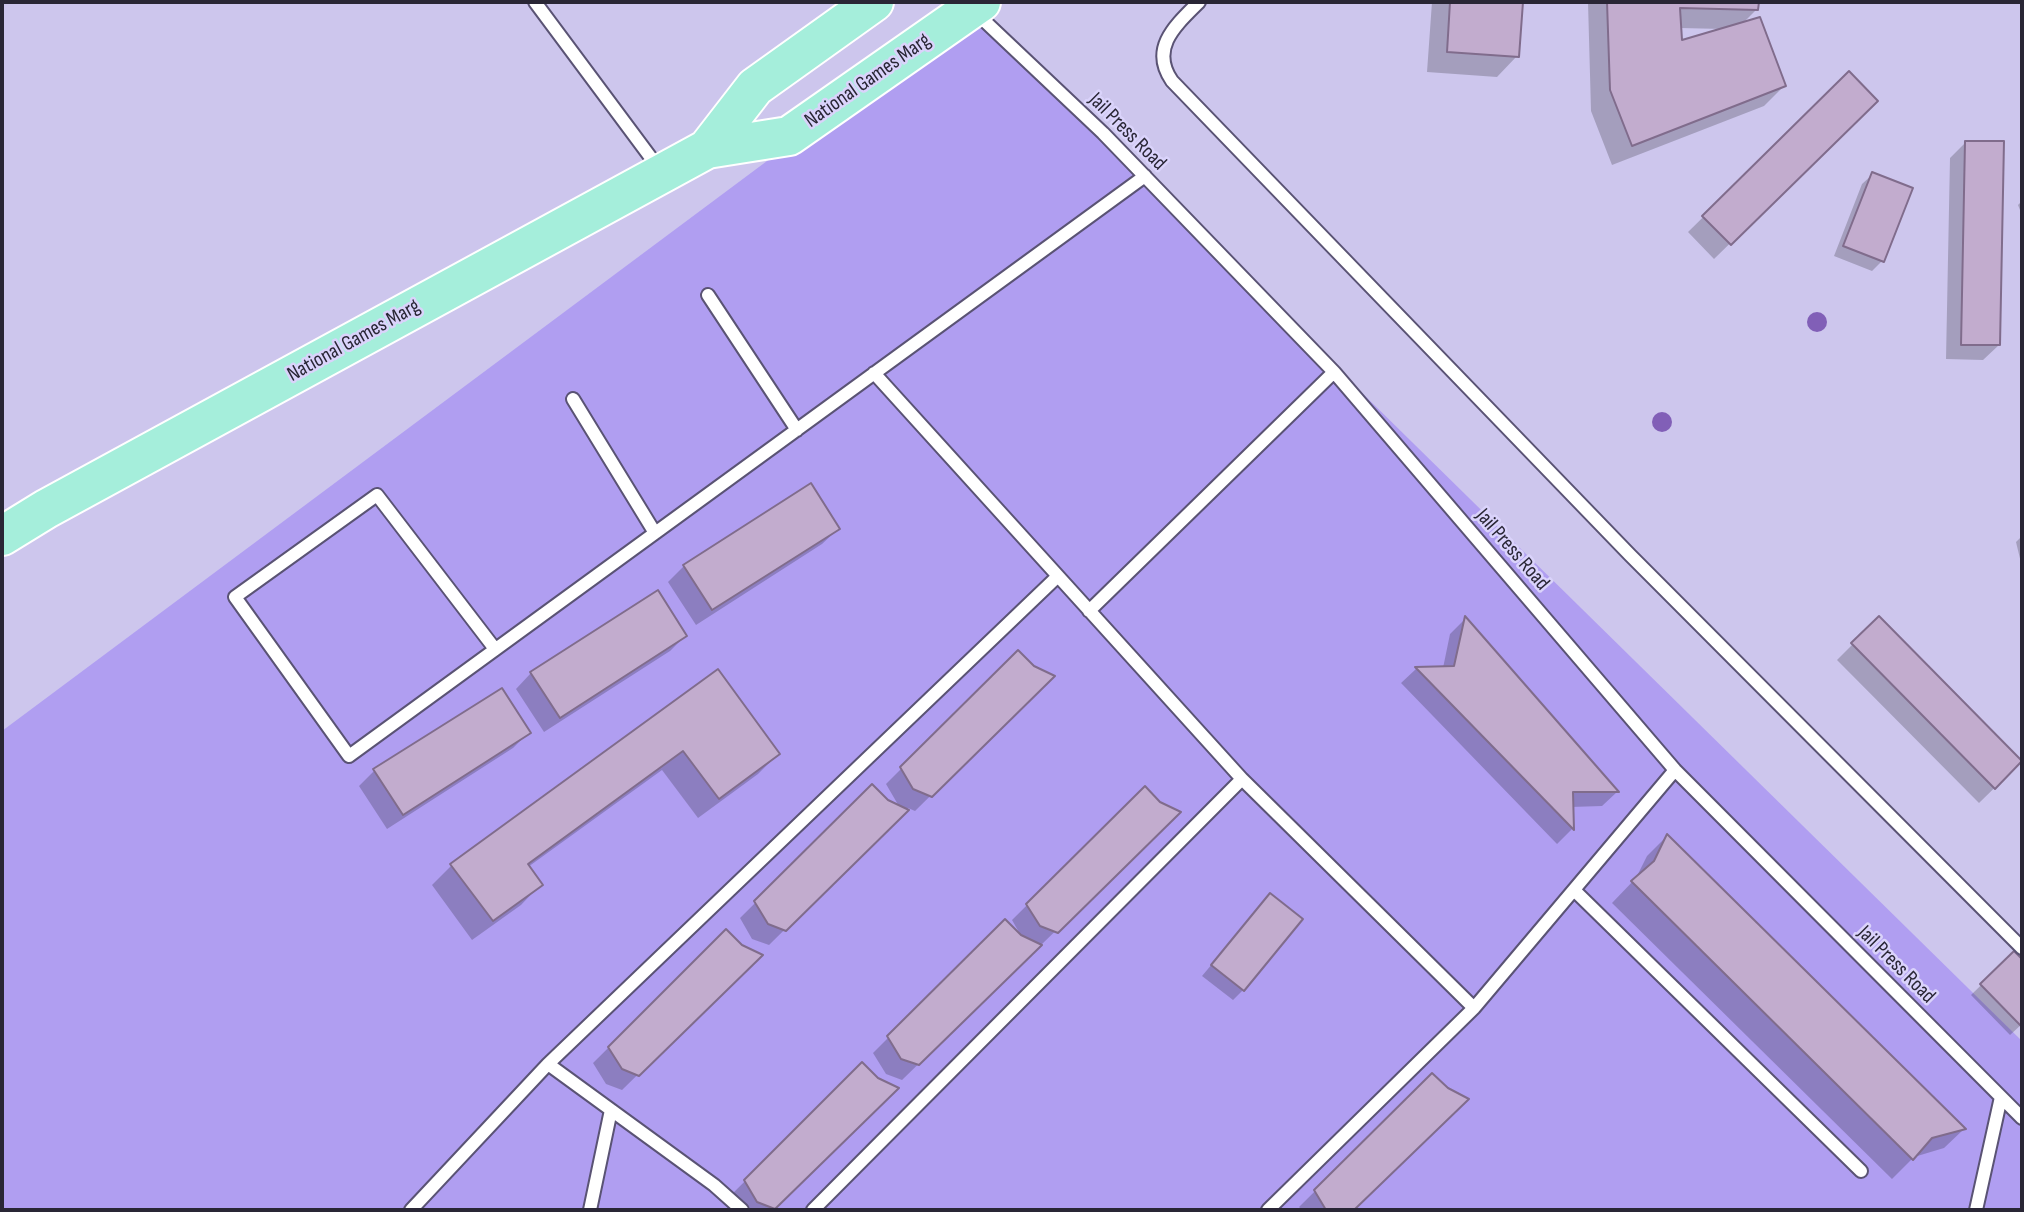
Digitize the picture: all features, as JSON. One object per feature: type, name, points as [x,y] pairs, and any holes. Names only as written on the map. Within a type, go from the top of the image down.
[{"type":"main road","name":"National Games Marg","points":[[707,149],[755,87],[874,2]]},
{"type":"main road","name":"National Games Marg","points":[[2,536],[707,149],[789,136],[976,5]]},
{"type":"lane","points":[[535,2],[662,173]]},
{"type":"lane","points":[[1199,2],[1174,27],[1166,41],[1163,55],[1165,71],[1172,81],[1630,555],[2022,948]]},
{"type":"lane","name":"Jail Press Road","points":[[976,5],[1334,372],[1675,770],[2022,1118]]},
{"type":"lane","points":[[495,649],[377,495],[234,597],[349,756],[1145,176]]},
{"type":"lane","points":[[708,295],[797,430]]},
{"type":"lane","points":[[1089,611],[1334,372]]},
{"type":"lane","points":[[874,373],[1242,779],[1474,1008]]},
{"type":"lane","points":[[573,399],[655,533]]},
{"type":"lane","points":[[411,1210],[548,1064],[1058,576]]},
{"type":"lane","points":[[1268,1210],[1474,1008],[1675,770]]},
{"type":"lane","points":[[813,1210],[1242,779]]},
{"type":"lane","points":[[1574,890],[1861,1171]]},
{"type":"lane","points":[[548,1064],[714,1185],[742,1210]]},
{"type":"lane","points":[[1976,1210],[2001,1097]]},
{"type":"lane","points":[[590,1210],[611,1110]]},
{"type":"shaded area","points":[[971,9],[2022,1041],[2022,1210],[2,1210],[2,731]]},
{"type":"building","points":[[1450,2],[1523,2],[1519,57],[1447,52]]},
{"type":"building","points":[[1607,2],[1759,2],[1758,10],[1680,8],[1682,40],[1760,17],[1786,86],[1632,146],[1610,90]]},
{"type":"building","points":[[1849,71],[1878,101],[1731,245],[1702,216]]},
{"type":"building","points":[[1965,141],[2004,141],[2000,345],[1961,345]]},
{"type":"building","points":[[1872,172],[1913,188],[1884,262],[1843,246]]},
{"type":"building","points":[[811,483],[840,529],[712,610],[683,565]]},
{"type":"building","points":[[658,590],[687,636],[560,718],[530,672]]},
{"type":"building","points":[[1465,616],[1619,792],[1573,792],[1574,830],[1415,667],[1454,666]]},
{"type":"building","points":[[1879,616],[2022,761],[1995,789],[1851,643]]},
{"type":"building","points":[[1018,650],[1034,666],[1055,676],[932,797],[913,789],[900,767]]},
{"type":"building","points":[[718,669],[780,754],[719,799],[683,751],[528,864],[543,885],[493,921],[450,864]]},
{"type":"building","points":[[502,688],[531,733],[403,815],[373,769]]},
{"type":"building","points":[[872,784],[888,800],[909,810],[786,931],[768,924],[754,901]]},
{"type":"building","points":[[1145,786],[1160,802],[1181,812],[1058,933],[1040,926],[1026,904]]},
{"type":"building","points":[[1667,834],[1966,1129],[1932,1138],[1913,1160],[1631,881],[1654,861]]},
{"type":"building","points":[[1270,893],[1303,919],[1244,991],[1211,965]]},
{"type":"building","points":[[1005,919],[1021,935],[1042,945],[919,1065],[901,1059],[887,1036]]},
{"type":"building","points":[[726,929],[742,945],[763,955],[639,1076],[622,1069],[608,1047]]},
{"type":"building","points":[[2014,951],[2022,959],[2021,1026],[1980,984]]},
{"type":"building","points":[[862,1062],[878,1078],[899,1088],[775,1209],[757,1202],[744,1180]]},
{"type":"building","points":[[1432,1073],[1448,1088],[1469,1099],[1354,1210],[1326,1210],[1314,1190]]}]
